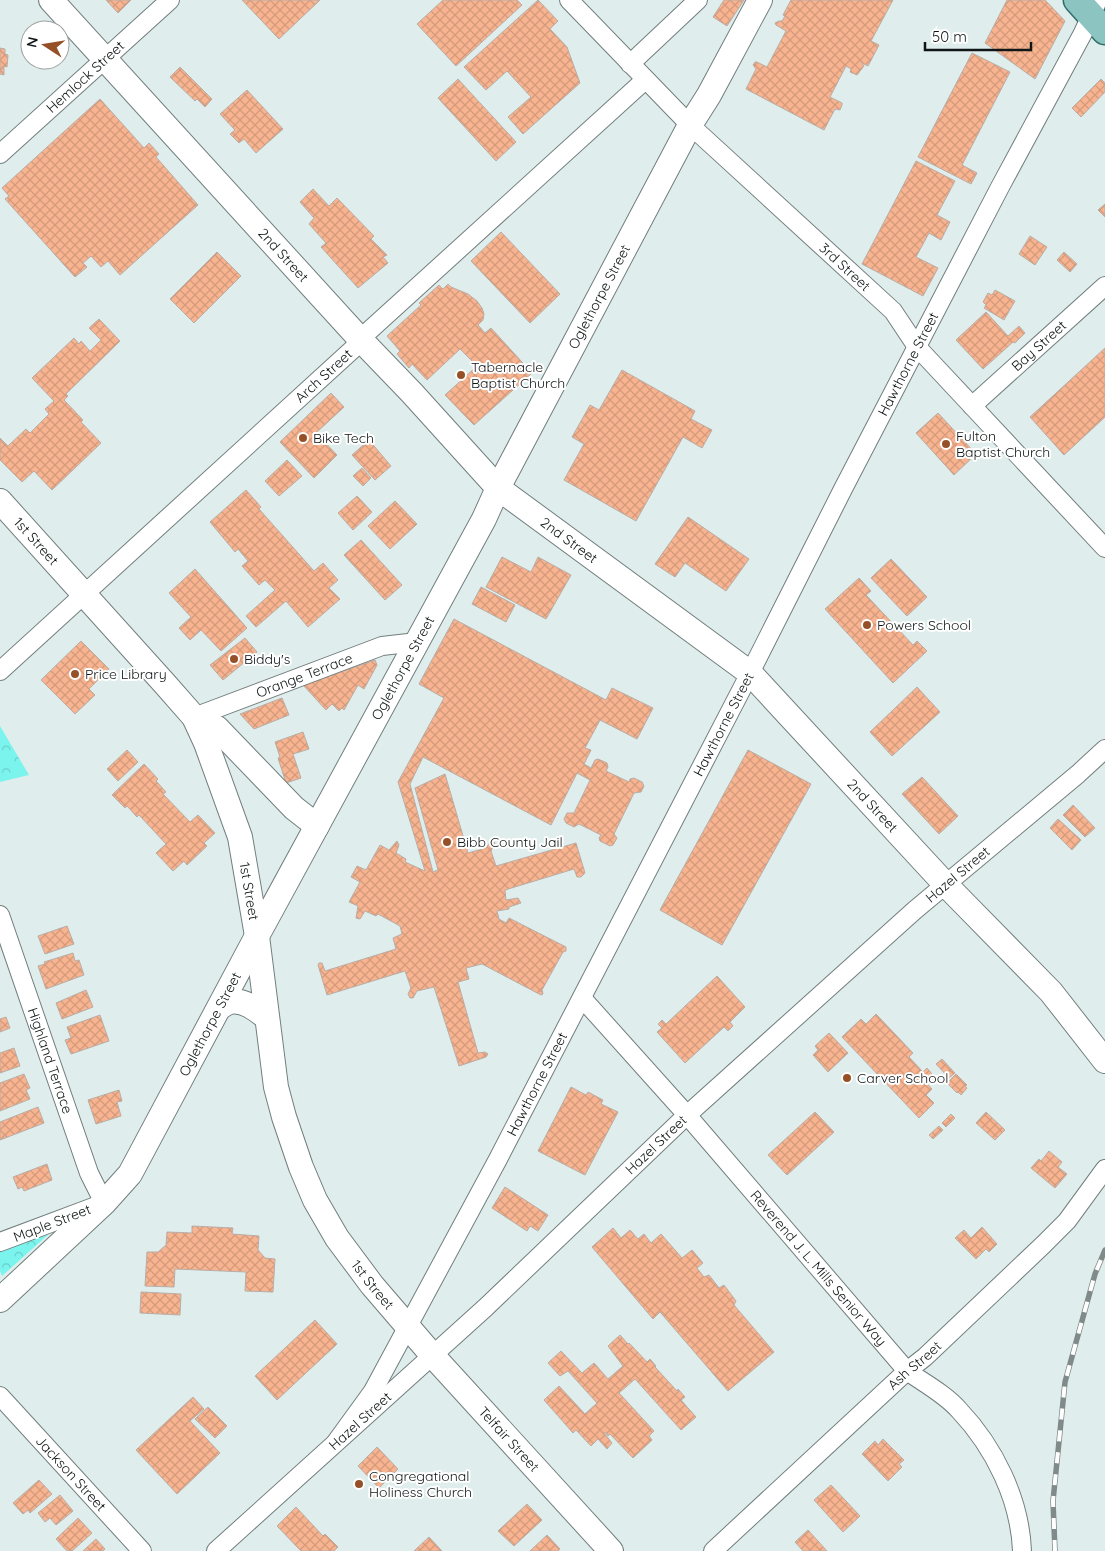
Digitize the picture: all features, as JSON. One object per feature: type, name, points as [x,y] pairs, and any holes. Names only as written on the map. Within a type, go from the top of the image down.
[{"type":"street","name":"2nd Street","points":[[50,0],[498,488],[750,673],[946,885],[1050,992],[1105,1060]]},
{"type":"street","name":"Hemlock Street","points":[[0,154],[170,0]]},
{"type":"street","name":"3rd Street","points":[[569,0],[690,125],[893,311],[917,347],[1105,548]]},
{"type":"street","points":[[630,64],[698,0]]},
{"type":"street","name":"Oglethorpe Street","points":[[2,1291],[104,1203],[130,1174],[484,519],[498,488],[690,125],[709,95],[760,0]]},
{"type":"street","name":"Hawthorne Street","points":[[336,1442],[373,1390],[582,998],[750,673],[844,486],[1093,11]]},
{"type":"street","name":"Arch Street","points":[[0,671],[353,349],[360,339],[645,80]]},
{"type":"street","name":"Bay Street","points":[[972,406],[1105,286]]},
{"type":"street","name":"1st Street","points":[[0,501],[139,653],[194,717],[212,758],[240,837],[257,936],[276,1088],[301,1167],[315,1200],[337,1238],[372,1285],[408,1326]]},
{"type":"street","name":"Orange Terrace","points":[[194,717],[382,646],[417,642]]},
{"type":"street","points":[[194,717],[217,728],[294,808],[317,826]]},
{"type":"street","name":"Hazel Street","points":[[216,1551],[433,1356],[687,1115],[915,910],[1078,774],[1105,749]]},
{"type":"street","name":"Highland Terrace","points":[[0,916],[89,1173],[104,1203]]},
{"type":"street","name":"Reverend J. L. Mills Senior Way","points":[[582,998],[687,1115],[906,1371],[958,1408],[988,1448],[1003,1474],[1016,1513],[1022,1551]]},
{"type":"street","points":[[219,1008],[230,1002],[241,1003],[253,1008],[267,1018]]},
{"type":"street","name":"Ash Street","points":[[713,1551],[906,1371],[925,1357],[1043,1245],[1081,1203],[1105,1170]]},
{"type":"street","name":"Maple Street","points":[[0,1242],[104,1203]]},
{"type":"street","name":"Telfair Street","points":[[408,1326],[433,1356],[611,1551]]},
{"type":"street","name":"Jackson Street","points":[[0,1396],[142,1551]]},
{"type":"green space","points":[[0,726],[29,775],[0,782]]},
{"type":"green space","points":[[60,1224],[2,1276],[0,1271],[0,1245]]},
{"type":"building","points":[[106,0],[131,0],[118,13]]},
{"type":"building","points":[[242,0],[320,0],[279,39]]},
{"type":"building","points":[[443,0],[517,0],[522,5],[456,66],[417,24]]},
{"type":"building","points":[[538,0],[558,21],[550,29],[567,47],[580,83],[523,134],[508,117],[531,97],[507,71],[486,90],[464,67]]},
{"type":"building","points":[[724,0],[744,0],[727,26],[713,17]]},
{"type":"building","points":[[791,0],[893,0],[871,41],[879,45],[868,66],[862,63],[864,66],[857,75],[850,72],[851,69],[846,66],[830,97],[842,103],[842,105],[840,110],[835,109],[824,130],[746,89],[756,69],[753,65],[755,62],[767,67],[786,31],[775,23],[782,21]]},
{"type":"building","points":[[1007,0],[1045,0],[1065,21],[1035,79],[985,43]]},
{"type":"building","points":[[0,48],[5,49],[5,54],[8,55],[7,67],[4,66],[4,75],[0,74]]},
{"type":"building","points":[[972,53],[1010,72],[962,165],[977,173],[971,184],[918,157]]},
{"type":"building","points":[[180,67],[212,99],[205,107],[197,99],[195,101],[170,77]]},
{"type":"building","points":[[458,79],[516,142],[496,161],[438,98]]},
{"type":"building","points":[[1101,79],[1105,83],[1105,92],[1081,117],[1072,108]]},
{"type":"building","points":[[247,90],[283,129],[256,153],[244,139],[239,143],[230,134],[235,130],[220,114]]},
{"type":"building","points":[[100,99],[144,148],[149,143],[159,154],[156,157],[198,205],[120,275],[108,261],[101,267],[91,256],[83,263],[87,267],[75,277],[5,199],[9,196],[2,188]]},
{"type":"building","points":[[916,161],[955,181],[937,215],[950,222],[941,240],[929,233],[916,257],[938,268],[923,296],[862,264]]},
{"type":"building","points":[[313,189],[329,206],[337,198],[374,236],[371,239],[387,255],[383,257],[388,263],[358,288],[321,247],[326,243],[309,224],[314,218],[300,202]]},
{"type":"building","points":[[1105,204],[1105,217],[1098,210]]},
{"type":"building","points":[[501,232],[560,294],[530,323],[471,261]]},
{"type":"building","points":[[1030,236],[1047,247],[1035,265],[1019,254]]},
{"type":"building","points":[[217,252],[241,276],[194,323],[170,299]]},
{"type":"building","points":[[1064,252],[1077,264],[1070,272],[1057,260]]},
{"type":"building","points":[[448,284],[477,301],[484,314],[483,320],[478,325],[485,333],[491,328],[532,373],[474,425],[445,395],[477,366],[460,349],[427,380],[412,364],[409,368],[397,354],[400,351],[387,336],[421,305],[419,303],[439,285],[443,289]]},
{"type":"building","points":[[995,290],[1015,301],[1004,320],[984,308],[986,305],[983,302],[988,293],[992,295]]},
{"type":"building","points":[[986,312],[1008,336],[1019,326],[1025,333],[983,369],[956,340]]},
{"type":"building","points":[[99,319],[120,341],[66,394],[68,396],[64,400],[101,443],[52,490],[34,471],[22,482],[0,460],[0,438],[8,446],[26,429],[30,433],[49,414],[45,409],[54,401],[32,378],[74,338],[79,344],[81,341],[90,351],[101,340],[89,328]]},
{"type":"building","points":[[1105,348],[1105,417],[1064,455],[1030,417]]},
{"type":"building","points":[[622,370],[695,411],[691,419],[712,430],[702,448],[683,437],[636,521],[564,480],[584,444],[572,437],[590,405],[599,410]]},
{"type":"building","name":"Bike Tech","points":[[331,393],[344,407],[316,433],[337,455],[314,478],[280,442]]},
{"type":"building","name":"Fulton Baptist Church","points":[[938,413],[976,454],[954,475],[916,433]]},
{"type":"building","points":[[369,440],[391,466],[375,480],[352,455]]},
{"type":"building","points":[[287,460],[302,476],[279,496],[265,481]]},
{"type":"building","points":[[362,468],[371,478],[363,486],[353,476]]},
{"type":"building","points":[[246,490],[261,507],[259,509],[314,571],[323,563],[338,580],[329,588],[340,599],[308,627],[286,601],[256,627],[246,616],[275,590],[265,580],[259,585],[242,566],[248,561],[238,549],[235,552],[210,522]]},
{"type":"building","points":[[357,496],[372,512],[353,530],[338,513]]},
{"type":"building","points":[[395,501],[417,524],[390,549],[368,526]]},
{"type":"building","points":[[688,517],[749,559],[726,591],[685,563],[675,577],[655,564]]},
{"type":"building","points":[[361,540],[402,585],[385,600],[344,555]]},
{"type":"building","points":[[502,557],[531,572],[538,557],[571,575],[546,619],[486,587]]},
{"type":"building","points":[[891,559],[927,597],[907,616],[871,578]]},
{"type":"building","points":[[195,569],[247,628],[221,651],[201,630],[190,640],[179,628],[191,617],[169,593]]},
{"type":"building","name":"Powers School","points":[[859,578],[871,591],[866,595],[913,645],[917,641],[927,651],[893,683],[825,609]]},
{"type":"building","points":[[481,587],[515,605],[506,622],[472,604]]},
{"type":"building","name":"Bibb County Jail","points":[[454,619],[606,700],[612,688],[653,708],[637,739],[600,720],[585,748],[591,750],[584,764],[591,768],[595,760],[598,759],[607,763],[606,771],[629,782],[630,779],[634,778],[642,782],[644,786],[641,792],[634,793],[614,834],[617,838],[613,845],[610,846],[600,841],[601,835],[579,824],[574,827],[566,823],[564,819],[567,813],[574,813],[590,780],[577,773],[551,825],[423,757],[410,784],[433,872],[438,870],[415,788],[445,774],[468,853],[486,848],[490,842],[494,842],[491,851],[496,866],[576,843],[585,873],[581,877],[577,877],[574,869],[505,890],[506,900],[518,898],[521,903],[509,907],[509,909],[497,911],[499,919],[506,923],[509,918],[566,947],[566,951],[563,952],[541,995],[482,964],[466,968],[469,979],[458,982],[478,1053],[485,1052],[488,1054],[486,1057],[459,1066],[434,987],[417,991],[413,998],[410,998],[408,994],[411,988],[405,971],[327,995],[318,965],[322,963],[325,971],[396,949],[393,938],[402,934],[400,926],[378,914],[376,916],[365,911],[360,919],[356,918],[358,906],[349,902],[360,882],[351,877],[357,866],[366,870],[380,845],[389,850],[397,841],[399,845],[396,853],[406,859],[405,862],[425,871],[398,782],[444,698],[419,684]]},
{"type":"building","name":"Biddy's","points":[[245,638],[257,652],[223,680],[210,665]]},
{"type":"building","name":"Price Library","points":[[81,641],[109,669],[89,689],[95,695],[75,714],[41,680]]},
{"type":"building","points":[[375,660],[377,665],[364,689],[358,685],[344,710],[342,708],[339,711],[332,704],[326,710],[303,685]]},
{"type":"building","points":[[917,687],[940,712],[892,756],[870,732]]},
{"type":"building","points":[[282,698],[289,715],[254,729],[240,714]]},
{"type":"building","points":[[303,732],[309,749],[293,754],[301,778],[286,783],[275,742]]},
{"type":"building","points":[[127,750],[138,762],[118,781],[107,769]]},
{"type":"building","points":[[748,750],[811,784],[722,945],[660,910]]},
{"type":"building","points":[[144,764],[158,779],[156,781],[166,792],[163,794],[190,822],[198,815],[215,833],[204,843],[207,846],[187,865],[184,861],[173,871],[156,853],[166,844],[139,815],[137,817],[127,806],[125,808],[112,795]]},
{"type":"building","points":[[922,777],[958,816],[939,834],[902,794]]},
{"type":"building","points":[[1073,805],[1095,828],[1085,837],[1063,815]]},
{"type":"building","points":[[1058,819],[1081,840],[1072,850],[1050,828]]},
{"type":"building","points":[[67,926],[74,944],[45,954],[38,936]]},
{"type":"building","points":[[73,953],[75,961],[79,960],[84,975],[46,989],[38,966],[45,964],[44,962]]},
{"type":"building","points":[[717,976],[745,1007],[730,1022],[733,1026],[728,1031],[724,1027],[685,1063],[657,1032],[662,1028],[658,1024],[662,1020],[666,1024]]},
{"type":"building","points":[[86,990],[93,1007],[62,1019],[56,1003]]},
{"type":"building","points":[[876,1014],[913,1053],[909,1057],[923,1072],[919,1075],[932,1089],[926,1095],[934,1103],[919,1118],[842,1037],[861,1019],[866,1024]]},
{"type":"building","points":[[100,1015],[109,1041],[71,1054],[65,1040],[71,1038],[67,1027]]},
{"type":"building","points":[[6,1017],[10,1028],[0,1032],[0,1019]]},
{"type":"building","points":[[829,1033],[848,1053],[828,1072],[813,1055],[818,1050],[815,1046]]},
{"type":"building","points":[[14,1048],[20,1066],[0,1073],[0,1053]]},
{"type":"building","points":[[942,1059],[955,1073],[949,1078],[936,1064]]},
{"type":"building","points":[[927,1068],[932,1074],[928,1079],[922,1073]]},
{"type":"building","points":[[24,1074],[30,1088],[26,1090],[30,1099],[0,1111],[0,1083]]},
{"type":"building","points":[[956,1074],[967,1085],[965,1086],[967,1088],[961,1095],[947,1083]]},
{"type":"building","points":[[571,1087],[586,1095],[588,1092],[603,1100],[601,1104],[618,1112],[585,1175],[538,1151]]},
{"type":"building","points":[[119,1090],[122,1101],[117,1102],[121,1116],[96,1124],[88,1100]]},
{"type":"building","points":[[38,1107],[44,1123],[0,1140],[0,1122]]},
{"type":"building","points":[[815,1112],[834,1132],[787,1175],[768,1155]]},
{"type":"building","points":[[986,1112],[1005,1130],[995,1140],[976,1123]]},
{"type":"building","points":[[951,1114],[955,1118],[946,1127],[942,1123]]},
{"type":"building","points":[[939,1126],[943,1130],[933,1139],[929,1135]]},
{"type":"building","points":[[1049,1151],[1062,1162],[1058,1167],[1067,1174],[1055,1188],[1031,1168],[1039,1159],[1041,1161]]},
{"type":"building","points":[[47,1164],[52,1180],[24,1191],[22,1187],[18,1189],[13,1177]]},
{"type":"building","points":[[505,1187],[548,1215],[538,1231],[530,1226],[527,1231],[492,1208]]},
{"type":"building","points":[[192,1226],[233,1228],[232,1234],[259,1236],[258,1250],[265,1258],[275,1259],[273,1292],[245,1291],[246,1272],[175,1269],[174,1287],[145,1286],[147,1252],[158,1252],[166,1245],[167,1232],[192,1233]]},
{"type":"building","points":[[982,1227],[997,1244],[989,1252],[986,1249],[976,1259],[955,1238],[964,1230],[971,1238]]},
{"type":"building","points":[[613,1228],[621,1238],[630,1230],[638,1239],[644,1234],[651,1243],[661,1234],[682,1258],[692,1250],[703,1263],[697,1268],[704,1277],[709,1275],[719,1288],[724,1285],[736,1301],[734,1305],[774,1352],[728,1391],[660,1312],[653,1319],[592,1247]]},
{"type":"building","points":[[141,1292],[181,1294],[180,1315],[140,1313]]},
{"type":"building","points":[[315,1320],[337,1344],[277,1400],[255,1376]]},
{"type":"building","points":[[620,1335],[647,1362],[650,1359],[677,1391],[678,1389],[685,1397],[681,1400],[696,1417],[681,1430],[635,1379],[619,1393],[654,1431],[649,1436],[652,1440],[633,1458],[610,1434],[608,1436],[605,1432],[612,1443],[607,1449],[598,1439],[591,1446],[576,1430],[573,1433],[544,1400],[559,1386],[585,1414],[597,1403],[568,1371],[560,1376],[548,1363],[561,1351],[582,1373],[594,1363],[608,1379],[623,1366],[608,1346]]},
{"type":"building","points":[[193,1397],[204,1409],[190,1421],[220,1453],[177,1494],[136,1450]]},
{"type":"building","points":[[208,1407],[227,1426],[215,1438],[195,1419]]},
{"type":"building","points":[[883,1439],[904,1460],[899,1464],[902,1467],[888,1481],[862,1454],[875,1441],[878,1445]]},
{"type":"building","points":[[377,1447],[398,1469],[379,1488],[358,1466]]},
{"type":"building","points":[[39,1480],[52,1494],[30,1513],[28,1510],[23,1514],[13,1503]]},
{"type":"building","points":[[831,1485],[860,1516],[843,1532],[814,1500]]},
{"type":"building","points":[[60,1495],[73,1511],[56,1525],[50,1518],[45,1522],[38,1513]]},
{"type":"building","points":[[527,1504],[542,1520],[514,1546],[498,1531]]},
{"type":"building","points":[[296,1507],[323,1536],[325,1534],[338,1547],[334,1551],[301,1551],[277,1526]]},
{"type":"building","points":[[78,1518],[92,1533],[72,1551],[67,1551],[56,1539]]},
{"type":"building","points":[[808,1530],[827,1551],[803,1551],[795,1542]]},
{"type":"building","points":[[547,1535],[560,1549],[558,1551],[530,1551]]},
{"type":"building","points":[[429,1537],[442,1551],[414,1551]]},
{"type":"building","points":[[96,1539],[105,1549],[103,1551],[83,1551]]},
{"type":"railway","points":[[1055,1551],[1053,1501],[1065,1382],[1095,1274],[1105,1250]]},
{"type":"place","name":"Tabernacle Baptist Church","points":[[461,375]]},
{"type":"place","name":"Bike Tech","points":[[303,438]]},
{"type":"place","name":"Fulton Baptist Church","points":[[946,444]]},
{"type":"place","name":"Powers School","points":[[867,625]]},
{"type":"place","name":"Biddy's","points":[[234,659]]},
{"type":"place","name":"Price Library","points":[[75,674]]},
{"type":"place","name":"Bibb County Jail","points":[[447,842]]},
{"type":"place","name":"Carver School","points":[[847,1078]]},
{"type":"place","name":"Congregational Holiness Church","points":[[359,1484]]}]
